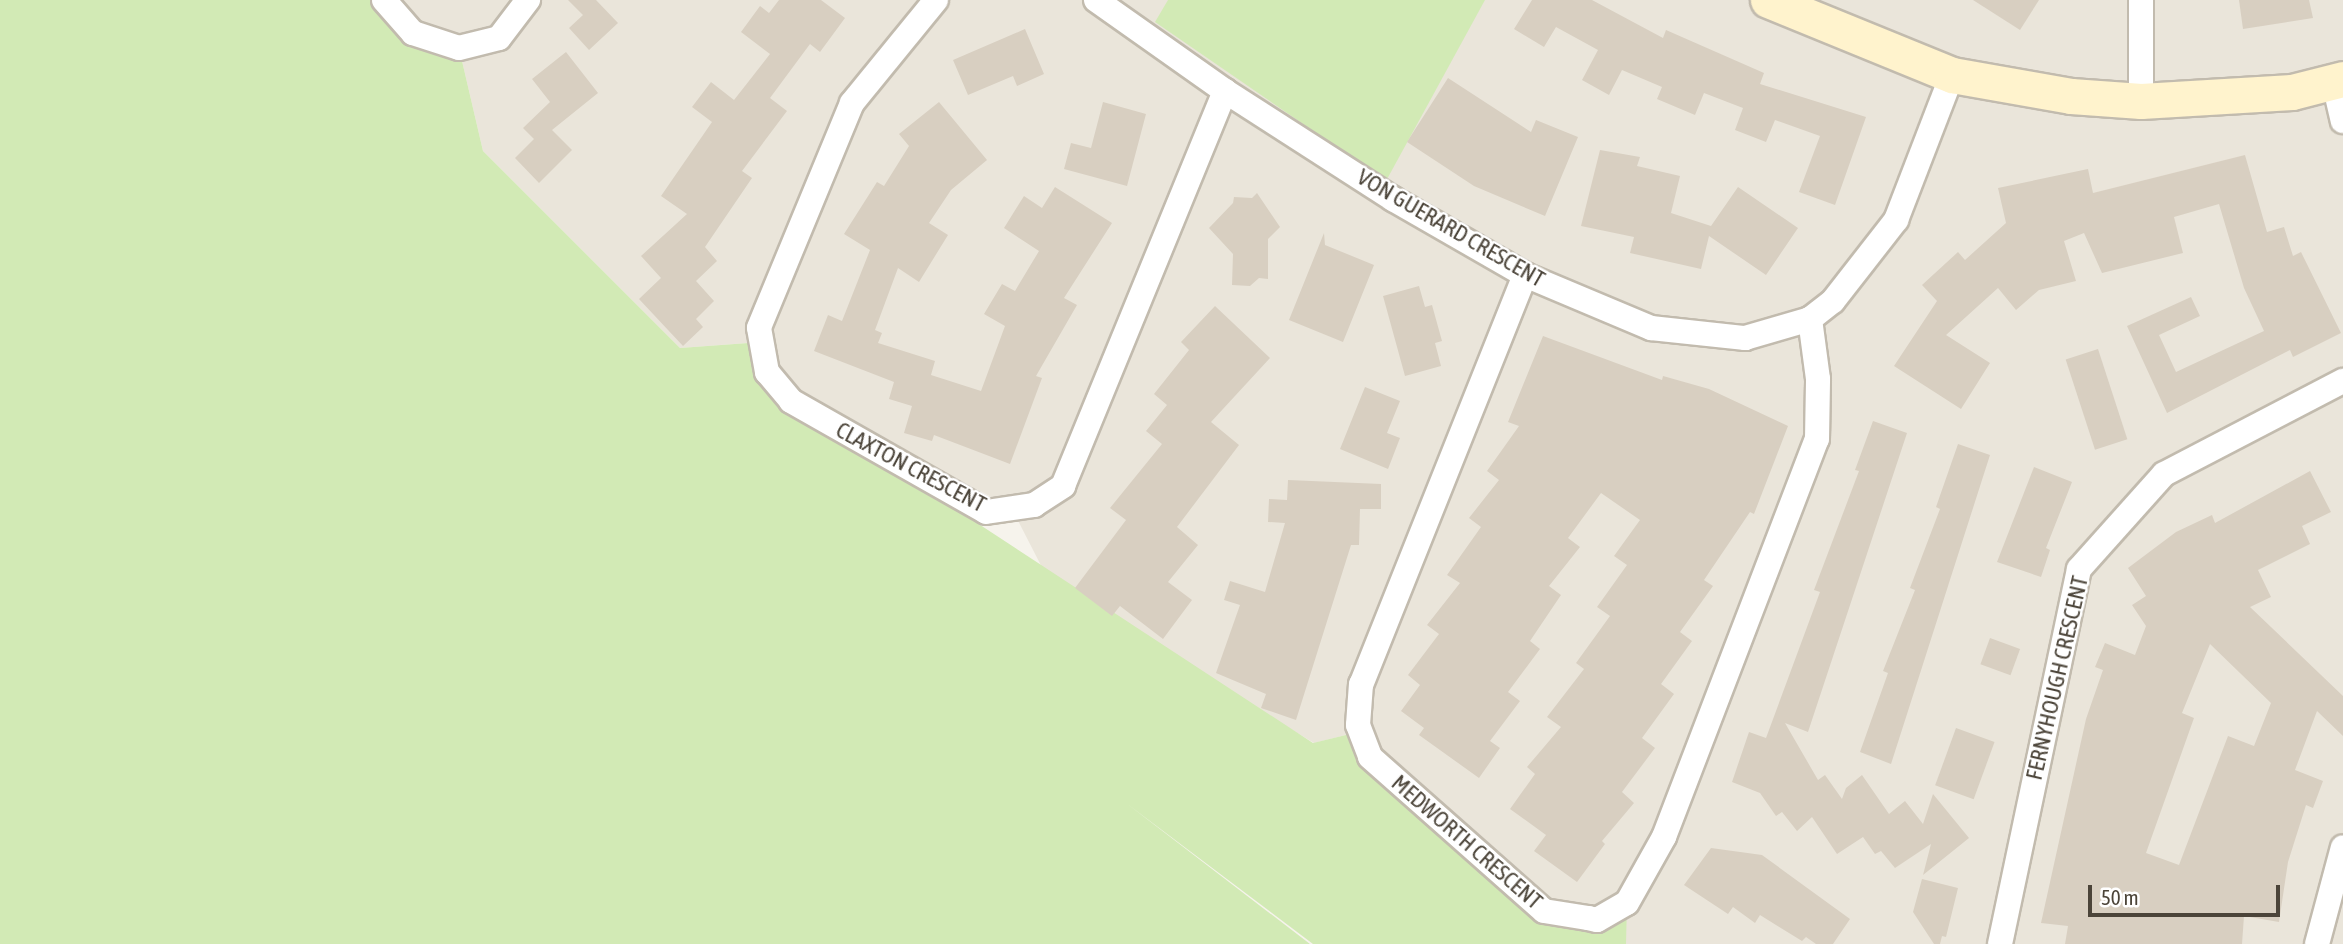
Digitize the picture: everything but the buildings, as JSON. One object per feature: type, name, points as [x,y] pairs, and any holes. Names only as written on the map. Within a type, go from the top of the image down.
[{"type":"street","points":[[384,0],[413,33],[459,48],[499,38],[528,0]]},
{"type":"street","name":"CLAXTON CRESCENT","points":[[936,0],[852,103],[759,328],[767,372],[790,401],[986,512],[1034,505],[1063,486],[1224,91]]},
{"type":"street","name":"VON GUERARD CRESCENT","points":[[1096,0],[1224,91],[1393,199],[1525,275],[1651,328],[1745,338],[1810,320],[1833,302],[1896,220],[1952,75]]},
{"type":"street","points":[[1768,0],[1952,75],[2071,96],[2141,101],[2292,92],[2339,81],[2343,121]]},
{"type":"street","points":[[2141,0],[2141,101]]},
{"type":"street","name":"MEDWORTH CRESCENT","points":[[1525,275],[1360,684],[1358,726],[1370,757],[1544,911],[1597,920],[1627,903],[1664,836],[1817,439],[1818,379],[1810,320]]},
{"type":"street","name":"FERNYHOUGH CRESCENT","points":[[2000,944],[2079,569],[2164,474],[2343,381]]},
{"type":"street","points":[[2317,944],[2343,847]]},
{"type":"shaded area","points":[[384,0],[2343,0],[2343,944],[1626,944],[1626,903],[1588,918],[1544,911],[1350,734],[1314,743],[1051,585],[1012,509],[986,512],[791,401],[761,342],[680,348],[483,151],[459,48]]},
{"type":"green space","points":[[0,0],[384,0],[459,48],[483,151],[680,348],[762,342],[791,401],[1313,743],[1350,734],[1544,911],[1588,918],[1627,903],[1626,944],[1313,944],[1126,803],[1310,944],[0,944]]},
{"type":"green space","points":[[1168,0],[1485,0],[1386,181],[1155,22]]}]
